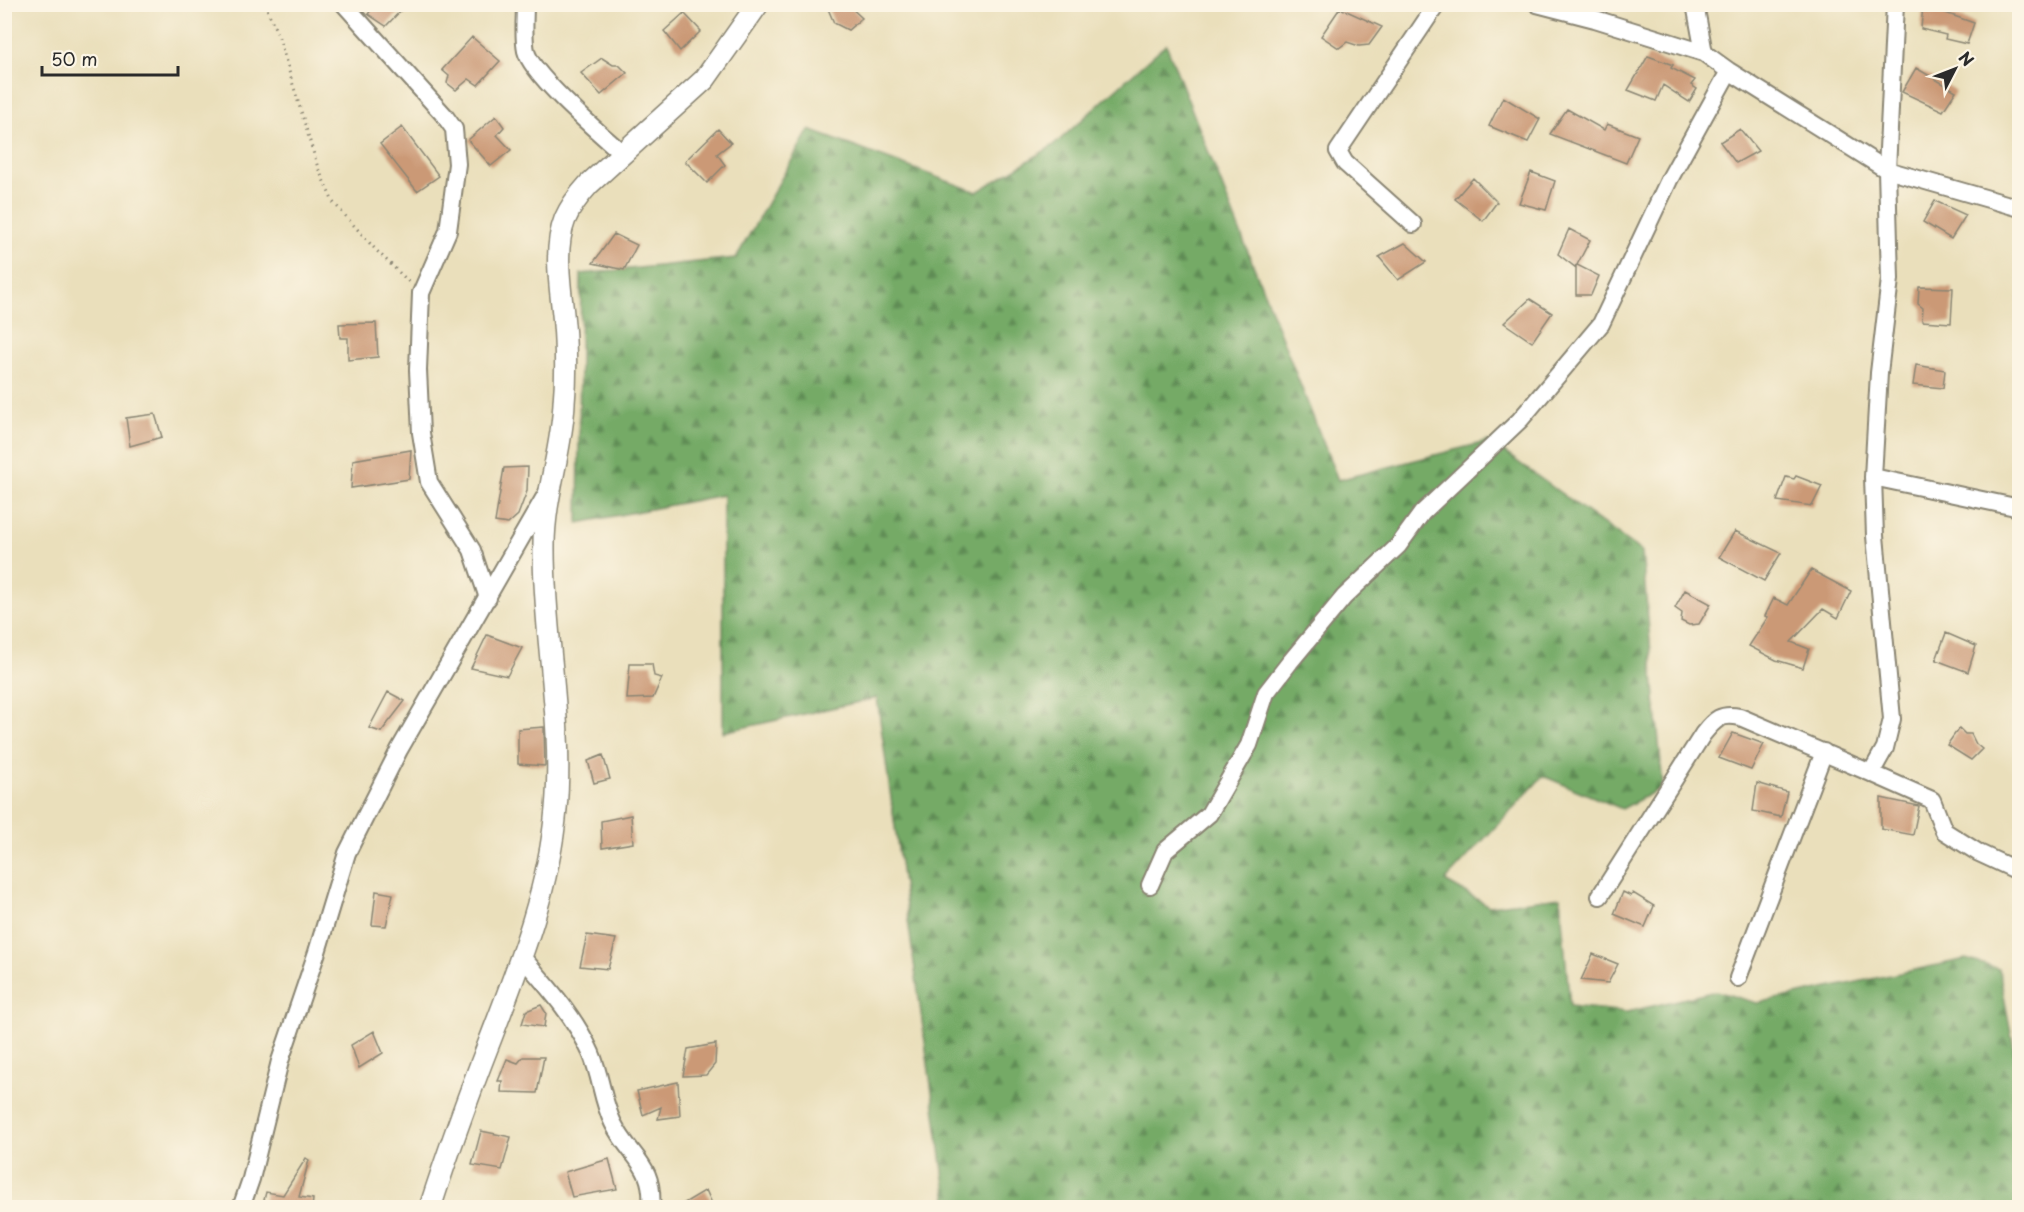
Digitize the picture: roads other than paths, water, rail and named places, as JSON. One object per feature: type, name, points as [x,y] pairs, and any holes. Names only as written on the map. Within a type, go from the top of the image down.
[{"type":"street","points":[[344,4],[444,115],[456,136],[458,164],[448,231],[421,293],[418,370],[424,462],[429,482],[472,550],[488,598]]},
{"type":"street","points":[[525,4],[526,53],[559,94],[623,154]]},
{"type":"street","points":[[430,1208],[458,1123],[522,957],[543,888],[556,807],[557,748],[543,548],[547,492],[561,438],[564,405],[565,340],[560,247],[564,220],[574,201],[589,184],[705,79],[758,4]]},
{"type":"street","points":[[743,28],[772,4]]},
{"type":"street","points":[[1413,224],[1345,163],[1338,151],[1437,4]]},
{"type":"street","points":[[1537,4],[1595,19],[1704,53],[1887,170],[2019,208]]},
{"type":"street","points":[[1695,4],[1704,53]]},
{"type":"street","points":[[1871,773],[1885,748],[1892,719],[1875,536],[1873,477],[1879,374],[1890,279],[1887,170],[1895,4]]},
{"type":"street","points":[[1150,885],[1166,851],[1209,814],[1249,745],[1266,693],[1290,662],[1344,597],[1398,546],[1422,513],[1520,420],[1600,324],[1669,180],[1729,71]]},
{"type":"street","points":[[1873,477],[2019,508]]},
{"type":"street","points":[[241,1208],[251,1179],[280,1060],[317,952],[347,853],[399,750],[547,492]]},
{"type":"street","points":[[1600,896],[1714,720],[1725,714],[1740,717],[1932,800],[1944,831],[1979,853],[2019,872]]},
{"type":"street","points":[[1738,978],[1824,752]]},
{"type":"street","points":[[522,957],[572,1018],[592,1054],[610,1118],[621,1140],[638,1159],[651,1182],[651,1208]]}]
